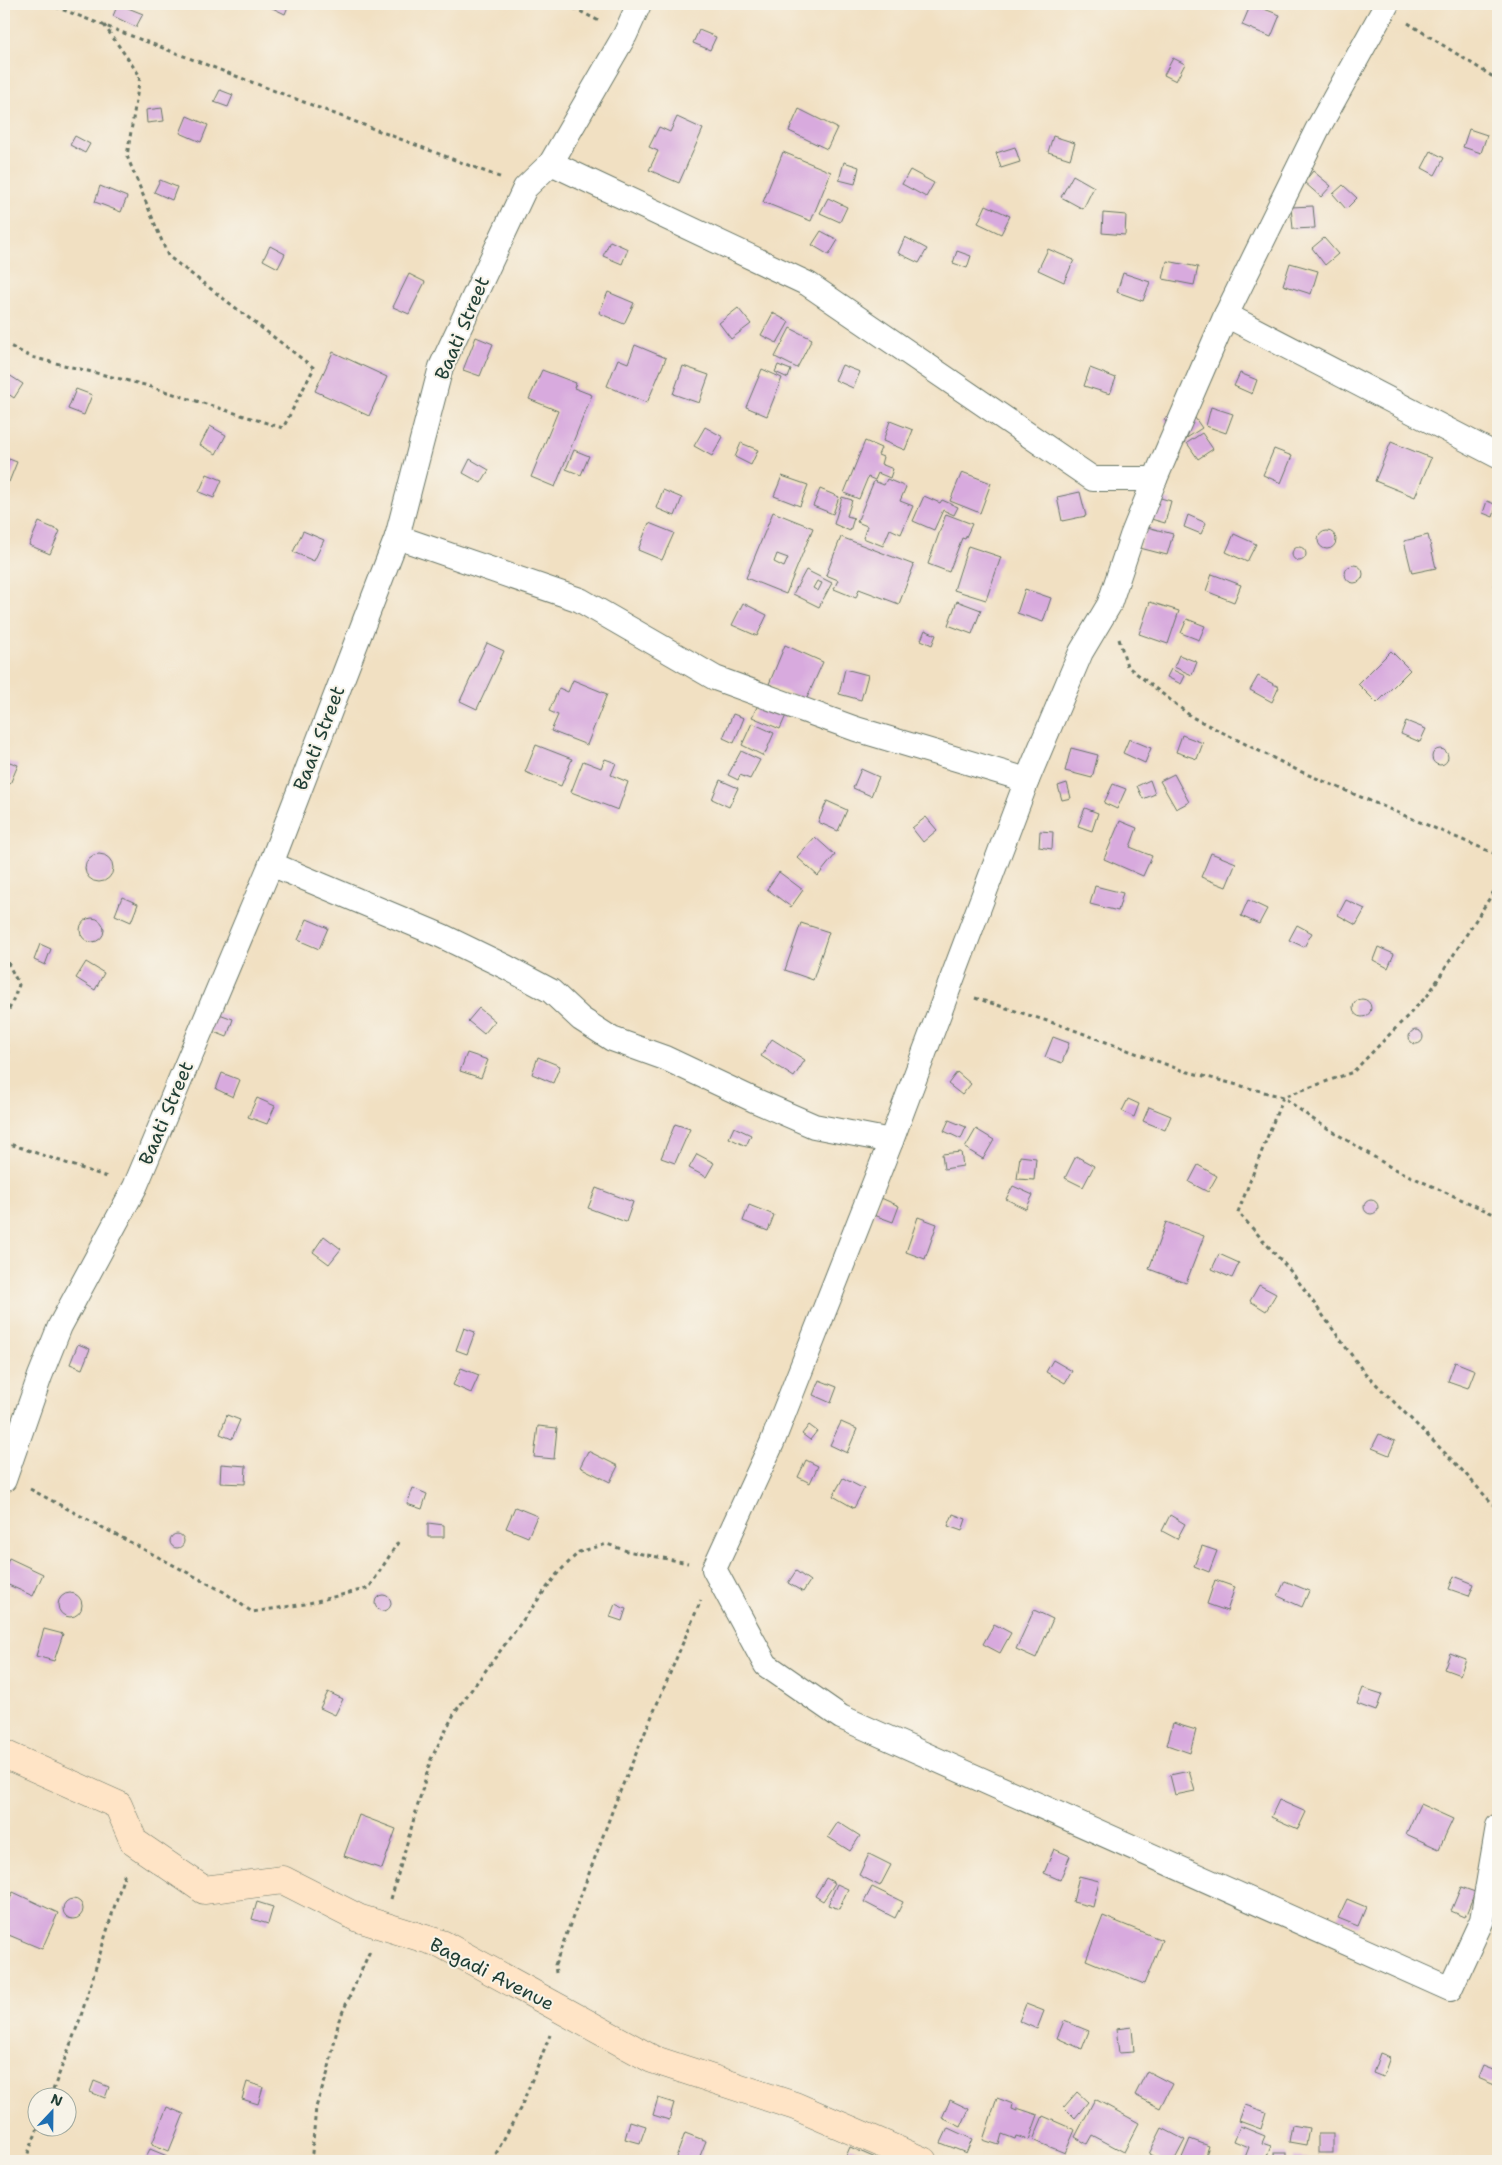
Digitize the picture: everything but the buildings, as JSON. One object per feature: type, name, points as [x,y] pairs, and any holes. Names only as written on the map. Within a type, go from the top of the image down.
[{"type":"street","name":"Baati Street","points":[[4,1479],[60,1326],[135,1187],[271,864],[397,537],[441,367],[526,188],[551,163],[625,35],[639,4]]},
{"type":"street","points":[[1386,6],[1317,130],[1226,315],[1155,479],[1132,536],[1109,605],[1082,652],[1027,780],[891,1141],[772,1443],[714,1569],[766,1665],[841,1717],[1450,1989],[1482,1920],[1498,1826]]},
{"type":"street","points":[[551,163],[808,284],[1093,479],[1155,479]]},
{"type":"street","points":[[1226,315],[1498,456]]},
{"type":"street","points":[[397,537],[580,600],[715,678],[856,729],[1027,780]]},
{"type":"street","points":[[271,864],[442,936],[506,967],[551,991],[581,1018],[612,1039],[683,1066],[814,1126],[891,1141]]},
{"type":"street","points":[[4,1754],[118,1805],[134,1842]]},
{"type":"street","name":"Bagadi Avenue","points":[[134,1842],[204,1890],[282,1880],[358,1918],[442,1944],[652,2058],[794,2106],[923,2161]]},
{"type":"path","points":[[48,4],[526,188]]},
{"type":"path","points":[[566,4],[625,35]]},
{"type":"path","points":[[1386,6],[1498,80]]},
{"type":"path","points":[[4,343],[31,357],[145,385],[283,428],[314,368],[168,256],[127,156],[140,76],[104,25]]},
{"type":"path","points":[[1109,605],[1127,666],[1192,717],[1297,770],[1498,855]]},
{"type":"path","points":[[1498,885],[1428,995],[1354,1072],[1283,1097],[1238,1212],[1293,1274],[1363,1371],[1461,1469],[1498,1510]]},
{"type":"path","points":[[4,955],[19,985],[4,1022]]},
{"type":"path","points":[[948,989],[1063,1026],[1181,1070],[1283,1097],[1312,1118],[1392,1168],[1498,1216]]},
{"type":"path","points":[[4,1028],[9,1060],[4,1076]]},
{"type":"path","points":[[4,1142],[135,1187]]},
{"type":"path","points":[[4,1479],[34,1490],[224,1592],[252,1612],[305,1604],[369,1588],[399,1541]]},
{"type":"path","points":[[308,2161],[312,2153],[316,2106],[328,2072],[339,2020],[383,1925],[431,1759],[455,1712],[557,1574],[579,1552],[606,1544],[627,1551],[714,1569],[616,1802],[554,1965],[560,2009],[521,2107],[492,2161]]},
{"type":"path","points":[[54,2088],[80,2019],[134,1842]]},
{"type":"path","points":[[25,2161],[34,2138]]}]
